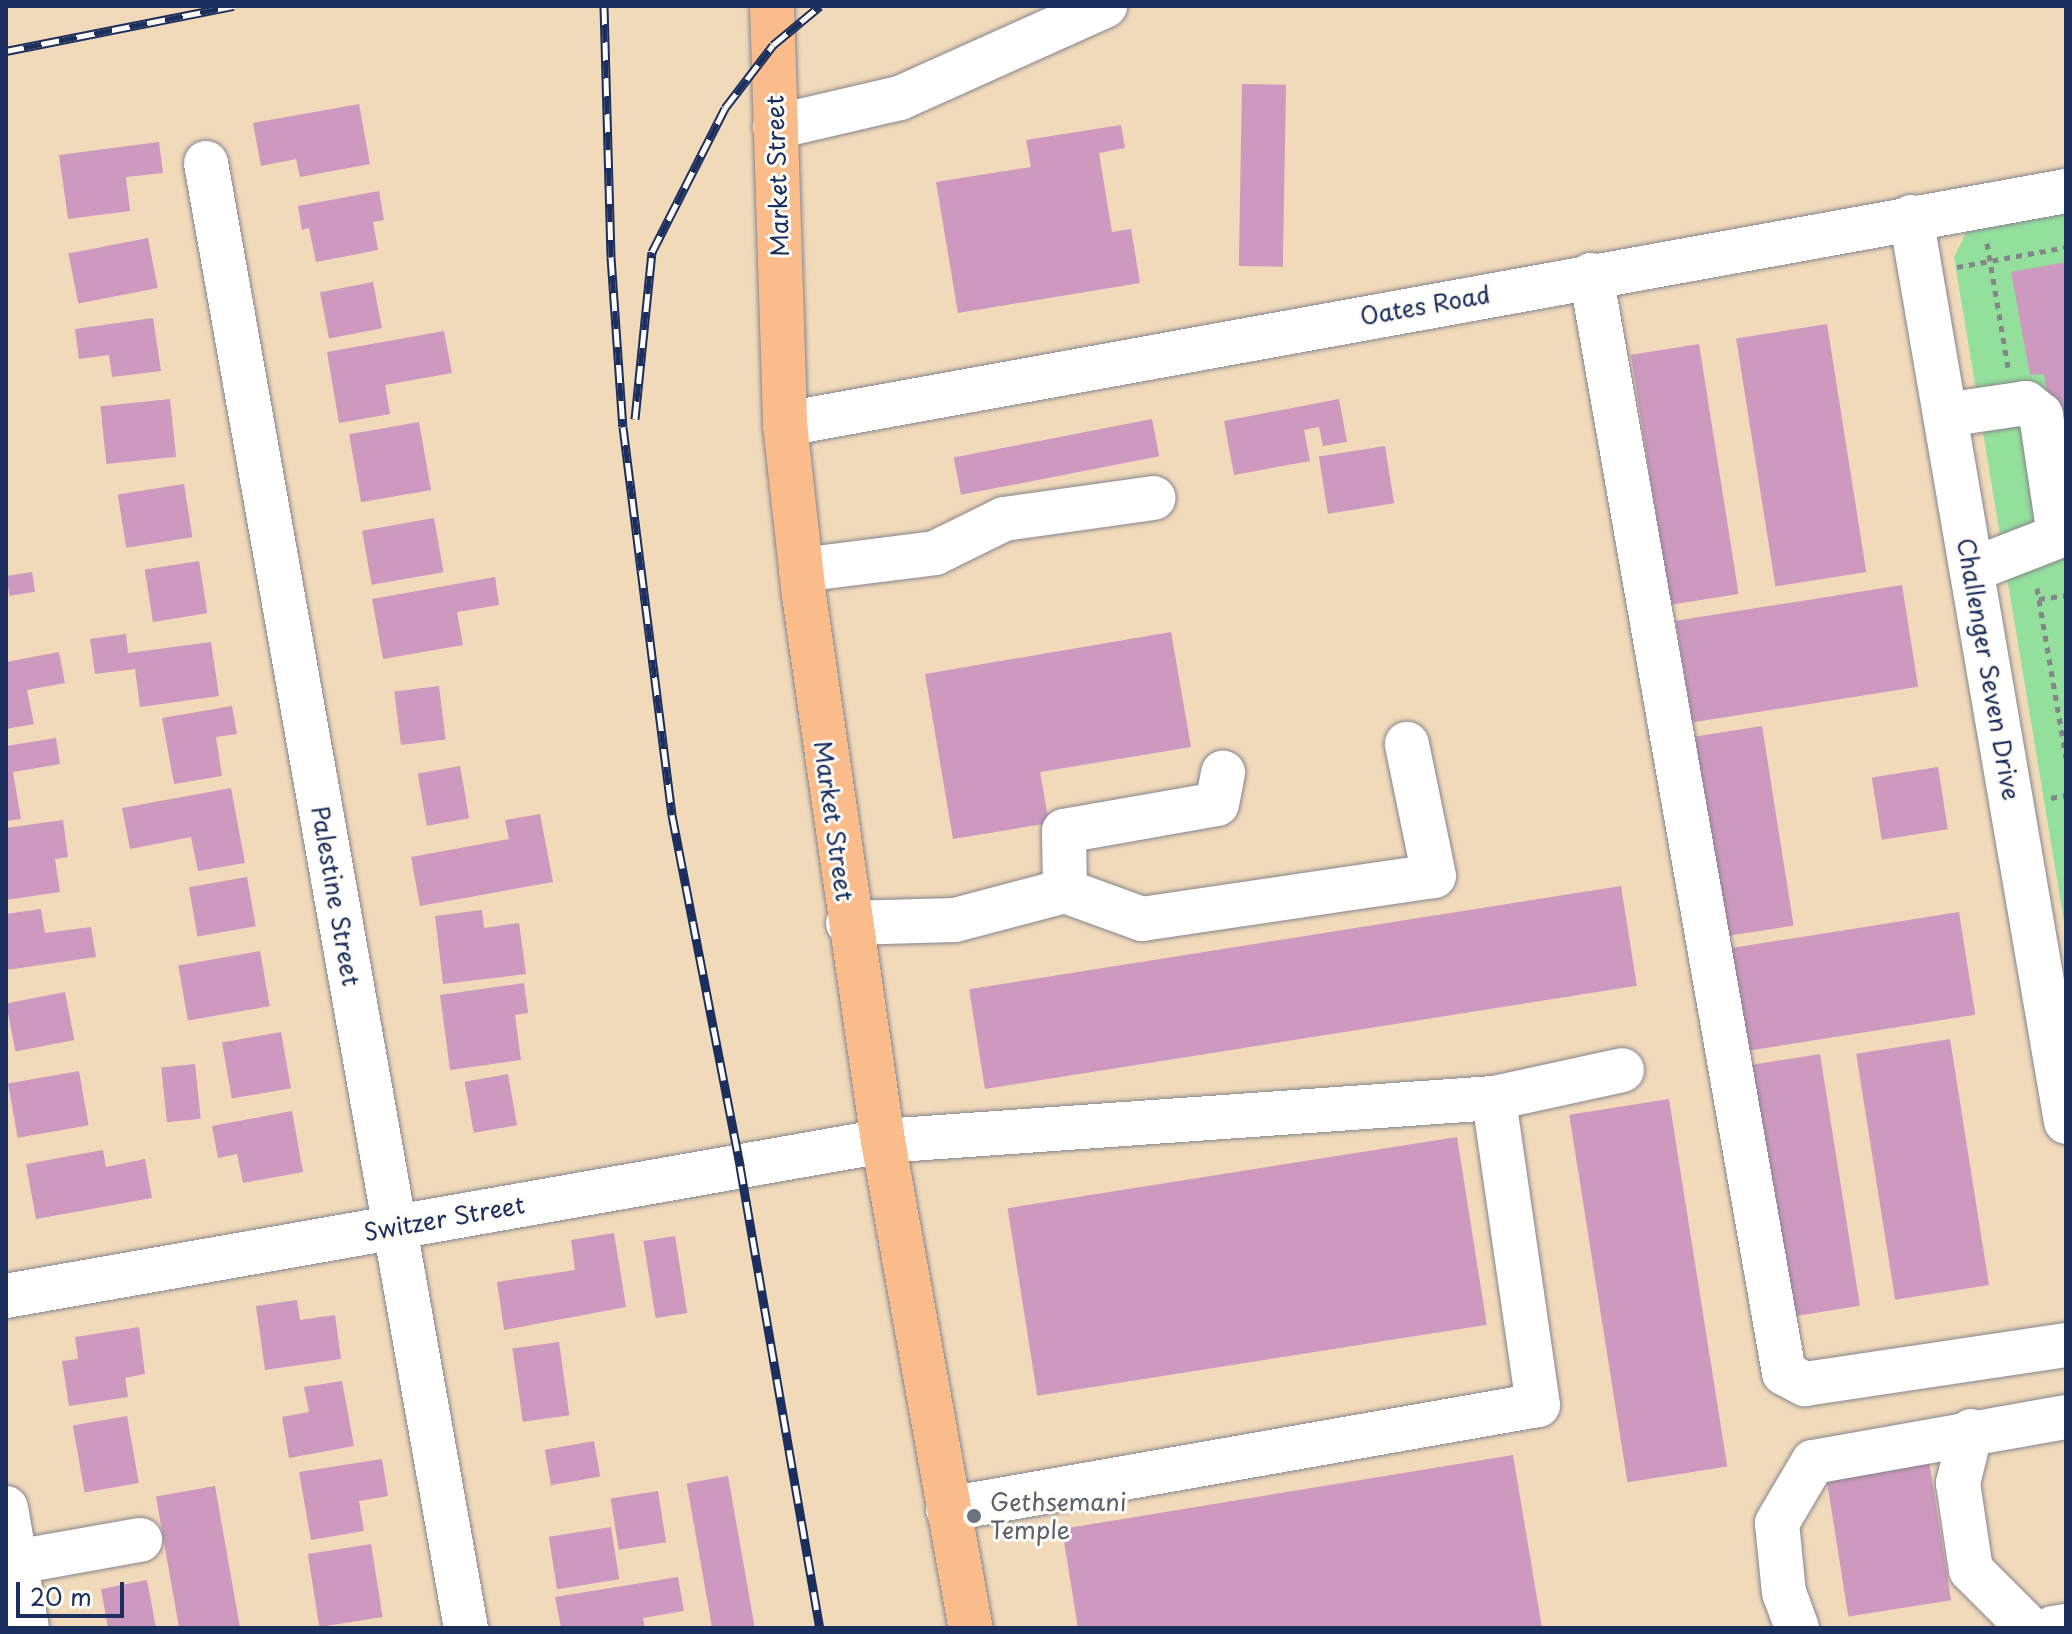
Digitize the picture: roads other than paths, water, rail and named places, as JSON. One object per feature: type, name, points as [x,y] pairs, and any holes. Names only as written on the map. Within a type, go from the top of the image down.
[{"type":"main road","name":"Market Street","points":[[772,6],[785,424],[801,570],[848,923],[883,1141],[971,1628]]},
{"type":"street","points":[[775,127],[900,98],[1105,6]]},
{"type":"street","name":"Palestine Street","points":[[206,163],[466,1628]]},
{"type":"street","name":"Oates Road","points":[[785,424],[2066,191]]},
{"type":"street","name":"Challenger Seven Drive","points":[[1911,217],[1972,570],[2054,980],[2064,1097]]},
{"type":"street","points":[[1591,275],[1784,1373],[1805,1384],[2066,1345]]},
{"type":"street","points":[[1945,415],[2026,403],[2041,415],[2059,536],[1972,570]]},
{"type":"street","points":[[801,570],[935,553],[1004,519],[1154,498]]},
{"type":"street","points":[[848,923],[955,920],[1065,891],[1142,919],[1434,876],[1407,744]]},
{"type":"street","points":[[1065,891],[1064,831],[1217,804],[1223,773]]},
{"type":"street","name":"Switzer Street","points":[[6,1296],[883,1141],[1494,1098],[1622,1070]]},
{"type":"street","points":[[948,1509],[1538,1405],[1494,1098]]},
{"type":"street","points":[[1797,1628],[1784,1593],[1777,1523],[1813,1462],[1971,1431],[2066,1417]]},
{"type":"street","points":[[1971,1431],[1958,1483],[1971,1570],[2029,1628]]},
{"type":"street","points":[[6,1508],[27,1628]]},
{"type":"street","points":[[16,1562],[140,1540]]},
{"type":"street","points":[[2053,1628],[2066,1626]]},
{"type":"railway","points":[[6,51],[234,6]]},
{"type":"railway","points":[[604,6],[611,257],[623,427],[672,815],[740,1166],[820,1628]]},
{"type":"railway","points":[[635,419],[652,252],[725,108],[773,45],[820,6]]},
{"type":"place","name":"Gethsemani Temple","points":[[974,1516]]}]
